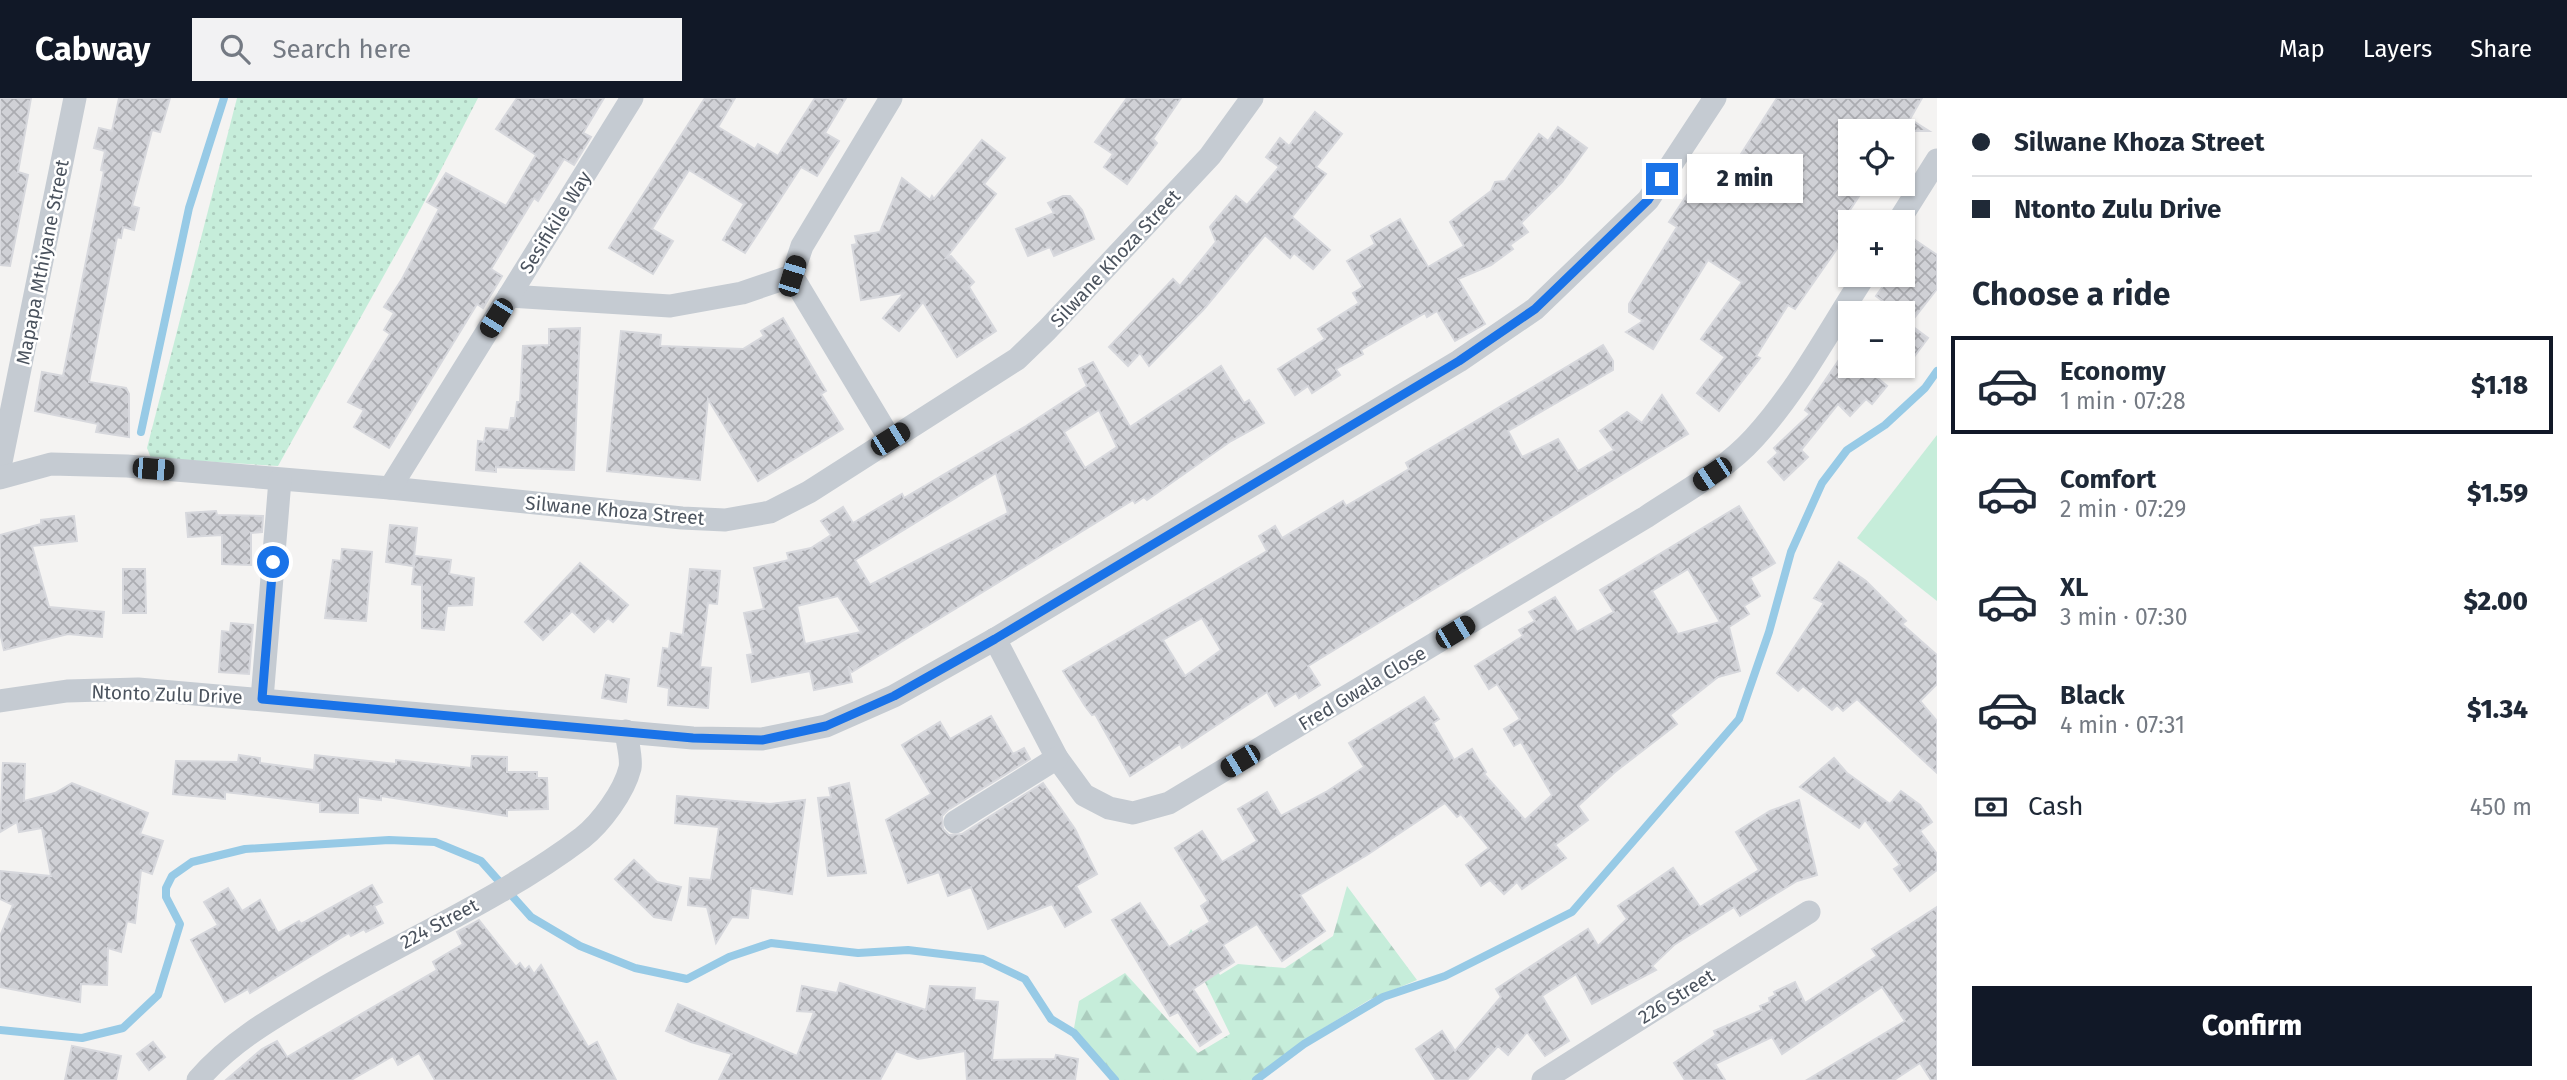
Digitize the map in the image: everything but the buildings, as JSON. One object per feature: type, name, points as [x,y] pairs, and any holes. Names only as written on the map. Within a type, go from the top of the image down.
[{"type":"street","name":"Mapapa Mthiyane Street","points":[[0,467],[75,98]]},
{"type":"street","name":"Sesifikile Way","points":[[390,488],[632,98]]},
{"type":"street","points":[[890,439],[792,276],[802,246],[891,98]]},
{"type":"street","name":"Silwane Khoza Street","points":[[0,478],[51,464],[127,466],[390,488],[682,519],[726,520],[770,512],[809,492],[1017,359],[1210,156],[1252,98]]},
{"type":"street","name":"Ntonto Zulu Drive","points":[[0,701],[67,691],[138,689],[693,738],[762,740],[826,726],[894,696],[995,639],[1459,361],[1535,309],[1648,200],[1715,98]]},
{"type":"street","points":[[1906,210],[1937,160]]},
{"type":"street","points":[[509,296],[670,306],[742,293],[792,276]]},
{"type":"street","name":"Fred Gwala Close","points":[[995,639],[1057,758],[1084,794],[1110,808],[1133,814],[1169,803],[1646,517],[1712,474],[1745,447],[1790,392],[1856,287]]},
{"type":"street","points":[[262,699],[280,480]]},
{"type":"street","name":"224 Street","points":[[198,1080],[211,1065],[263,1024],[527,874],[585,836],[614,802],[630,767],[626,732]]},
{"type":"street","points":[[954,822],[1057,758]]},
{"type":"street","name":"226 Street","points":[[1543,1080],[1809,912]]},
{"type":"green space","points":[[237,98],[478,98],[417,216],[278,466],[151,458],[147,448]]},
{"type":"green space","points":[[1937,435],[1937,601],[1857,538]]},
{"type":"green space","points":[[1347,886],[1417,980],[1369,1000],[1306,1039],[1255,1080],[1119,1080],[1074,1028],[1079,1001],[1125,973],[1198,1053],[1230,1034],[1185,941],[1191,929],[1220,975],[1238,964],[1285,968],[1333,936]]},
{"type":"waterway","points":[[141,432],[189,208],[224,98]]},
{"type":"waterway","points":[[1256,1080],[1304,1044],[1383,997],[1445,976],[1572,912],[1739,719],[1769,632],[1791,552],[1822,483],[1847,450],[1885,425],[1925,388],[1937,371]]},
{"type":"waterway","points":[[0,1030],[82,1038],[123,1028],[158,995],[180,924],[166,897],[166,888],[172,876],[192,862],[245,849],[389,840],[435,842],[481,861],[531,917],[580,946],[635,968],[687,979],[729,957],[771,943],[858,953],[908,950],[983,959],[1025,979],[1051,1019],[1074,1033],[1115,1080]]},
{"type":"route","points":[[273,562],[262,699],[693,738],[762,740],[826,726],[894,696],[995,639],[1459,361],[1535,309],[1648,200],[1662,179]]}]
